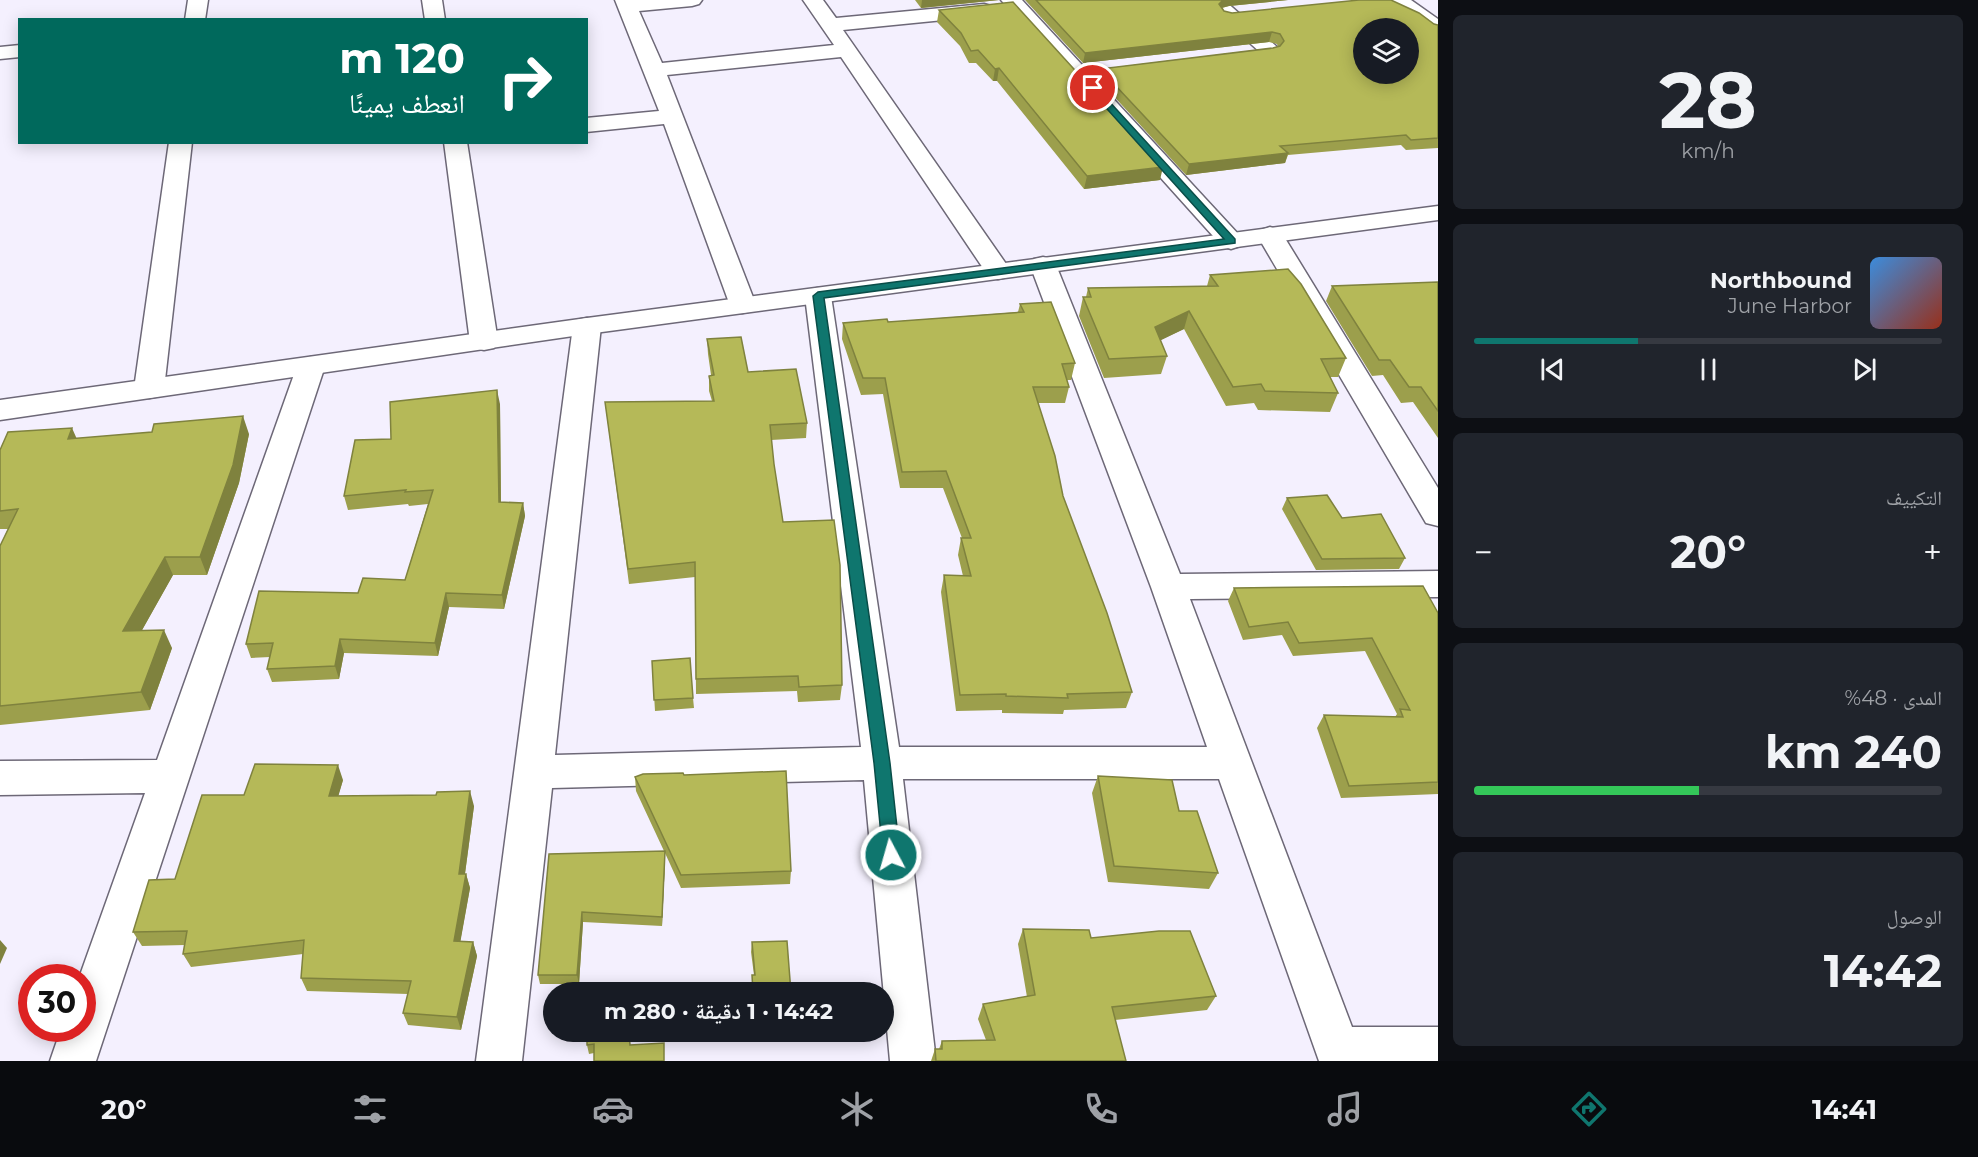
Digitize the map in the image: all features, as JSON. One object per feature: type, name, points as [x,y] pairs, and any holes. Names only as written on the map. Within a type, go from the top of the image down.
[{"type":"street","points":[[195,18],[198,0]]},
{"type":"street","points":[[432,0],[435,18]]},
{"type":"street","points":[[692,0],[626,3],[673,116],[742,305]]},
{"type":"street","points":[[813,0],[998,271]]},
{"type":"street","points":[[1212,0],[1269,50],[1247,52]]},
{"type":"street","points":[[1398,0],[1438,28]]},
{"type":"street","points":[[830,25],[1014,3],[1231,241]]},
{"type":"street","points":[[1228,14],[1252,12]]},
{"type":"street","points":[[655,70],[847,50]]},
{"type":"street","points":[[0,53],[18,51]]},
{"type":"street","points":[[1077,72],[1100,69]]},
{"type":"street","points":[[588,125],[673,116]]},
{"type":"street","points":[[149,389],[181,144]]},
{"type":"street","points":[[455,144],[484,342]]},
{"type":"street","points":[[0,410],[587,326],[1438,213]]},
{"type":"street","points":[[1270,236],[1438,515]]},
{"type":"street","points":[[1042,265],[1168,587],[1231,764],[1340,1055],[1438,1050]]},
{"type":"street","points":[[818,296],[882,763],[913,1061]]},
{"type":"street","points":[[499,1061],[587,326]]},
{"type":"street","points":[[73,1061],[311,366]]},
{"type":"street","points":[[1168,587],[1438,584]]},
{"type":"street","points":[[534,772],[882,763],[1231,764]]},
{"type":"street","points":[[0,778],[170,776]]},
{"type":"building","points":[[1036,0],[1223,0],[1219,4],[1224,11],[1232,13],[1359,0],[1391,0],[1438,25],[1438,138],[1411,140],[1406,135],[1280,146],[1288,153],[1189,164],[1100,69],[1280,46],[1284,41],[1280,34],[1272,32],[1085,53]]},
{"type":"building","points":[[1013,2],[1163,167],[1087,176],[999,68],[995,69],[978,50],[971,51],[961,33],[939,10]]},
{"type":"building","points":[[1288,269],[1301,284],[1346,358],[1321,359],[1338,393],[1265,391],[1261,384],[1233,387],[1189,311],[1155,327],[1167,356],[1109,359],[1083,297],[1091,297],[1088,288],[1218,286],[1210,275]]},
{"type":"building","points":[[1438,282],[1438,411],[1421,387],[1409,387],[1390,360],[1379,360],[1332,286]]},
{"type":"building","points":[[1051,302],[1075,363],[1062,364],[1069,387],[1033,387],[1055,456],[1063,496],[1107,613],[1132,692],[1067,694],[1068,698],[1006,696],[1006,694],[960,695],[944,575],[971,576],[961,538],[971,538],[946,471],[902,472],[885,378],[863,378],[843,323],[1024,312],[1020,304]]},
{"type":"building","points":[[741,337],[748,372],[796,369],[807,423],[770,425],[774,464],[783,522],[834,520],[840,565],[842,685],[799,687],[798,676],[696,679],[695,562],[628,569],[605,402],[714,401],[709,376],[714,375],[707,339]]},
{"type":"building","points":[[497,390],[499,502],[523,503],[502,595],[446,593],[435,643],[340,639],[335,666],[267,669],[273,643],[246,644],[259,591],[358,593],[363,578],[405,580],[433,490],[405,492],[406,490],[344,496],[355,440],[391,439],[390,402]]},
{"type":"building","points":[[243,416],[233,465],[200,557],[165,557],[123,631],[164,630],[141,692],[0,706],[0,546],[18,509],[0,511],[0,450],[8,432],[72,428],[68,439],[152,432],[154,424]]},
{"type":"building","points":[[1327,495],[1342,518],[1381,514],[1405,558],[1322,559],[1287,498]]},
{"type":"building","points":[[1423,586],[1438,613],[1438,782],[1349,786],[1324,715],[1403,717],[1400,709],[1410,710],[1372,638],[1299,643],[1288,622],[1249,627],[1234,588]]},
{"type":"building","points":[[690,658],[693,698],[654,700],[652,661]]},
{"type":"building","points":[[255,764],[338,765],[329,796],[436,795],[437,792],[470,791],[459,874],[466,874],[454,941],[473,942],[457,1017],[403,1013],[411,981],[301,978],[304,940],[183,954],[187,931],[133,932],[149,880],[175,879],[202,795],[244,795]]},
{"type":"building","points":[[786,771],[791,871],[681,875],[635,777],[643,774],[683,773],[684,775]]},
{"type":"building","points":[[1098,776],[1172,780],[1179,811],[1197,811],[1218,873],[1114,866]]},
{"type":"building","points":[[665,851],[662,917],[582,912],[577,975],[538,975],[549,854]]},
{"type":"building","points":[[1023,929],[1089,930],[1091,938],[1159,931],[1190,931],[1216,996],[1112,1007],[1126,1061],[936,1061],[935,1049],[942,1049],[942,1041],[995,1040],[983,1004],[1035,995]]},
{"type":"building","points":[[787,941],[790,982],[752,982],[752,975],[755,975],[752,942]]},
{"type":"building","points":[[587,1042],[630,1042],[630,1045],[664,1043],[664,1061],[594,1061],[594,1044],[587,1045]]},
{"type":"route","points":[[891,855],[882,763],[818,296],[1231,241],[1093,88]]}]
